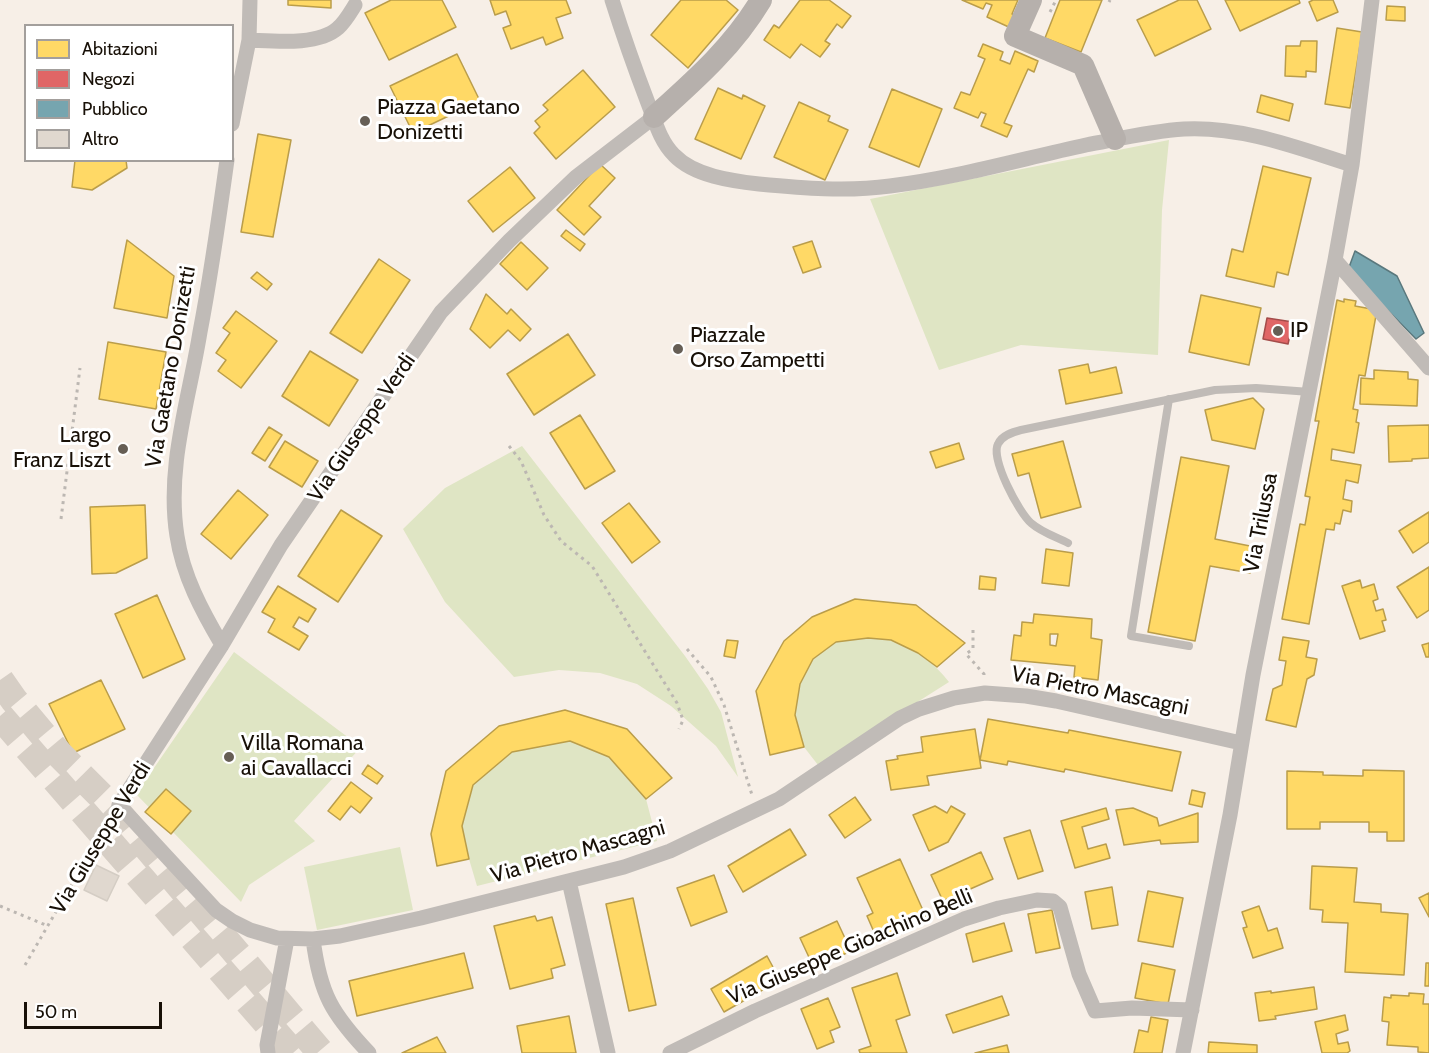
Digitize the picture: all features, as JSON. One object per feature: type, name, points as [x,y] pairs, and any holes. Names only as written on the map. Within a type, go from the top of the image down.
[{"type":"main road","name":"Via Giuseppe Verdi","points":[[654,117],[724,50],[746,24],[761,0]]},
{"type":"main road","points":[[1031,0],[1016,36],[1083,65],[1114,139]]},
{"type":"street","points":[[234,114],[249,40],[250,0]]},
{"type":"street","points":[[612,0],[654,117],[669,149],[676,157],[696,169],[747,182],[802,188],[847,189],[889,186],[986,168],[1114,139],[1185,129],[1228,131],[1281,143],[1352,165]]},
{"type":"street","name":"Via Trilussa","points":[[1183,1053],[1335,261],[1352,165],[1372,0]]},
{"type":"street","points":[[249,40],[299,41],[321,37],[338,29],[355,5]]},
{"type":"street","name":"Via Giuseppe Verdi","points":[[118,805],[222,645],[280,546],[441,312],[508,241],[576,177],[654,117]]},
{"type":"street","name":"Via Gaetano Donizetti","points":[[222,645],[200,606],[183,561],[177,534],[174,493],[178,443],[200,333],[227,162]]},
{"type":"street","points":[[1335,261],[1429,368]]},
{"type":"street","name":"Via Pietro Mascagni","points":[[118,805],[216,910],[249,930],[266,936],[313,939],[340,936],[421,918],[569,881],[660,855],[779,799],[900,718],[942,701],[969,694],[1005,694],[1056,701],[1241,743]]},
{"type":"street","points":[[569,881],[608,1053]]},
{"type":"street","name":"Via Giuseppe Gioachino Belli","points":[[670,1053],[765,1006],[936,930],[986,912],[1037,900],[1053,901],[1060,907],[1077,968],[1095,1011],[1132,1008],[1192,1010]]},
{"type":"street","points":[[268,1053],[267,1046],[287,939]]},
{"type":"street","points":[[313,939],[319,974],[329,1003],[344,1027],[369,1053]]},
{"type":"lane","points":[[1068,543],[1037,527],[1023,514],[997,460],[996,449],[999,440],[1021,429],[1234,388],[1310,392]]},
{"type":"lane","points":[[1168,399],[1131,636],[1189,646]]},
{"type":"path","points":[[61,519],[80,368]]},
{"type":"path","points":[[509,446],[521,461],[550,524],[561,542],[592,566],[676,703],[683,720],[679,729]]},
{"type":"path","points":[[972,630],[973,649],[966,654],[984,674]]},
{"type":"path","points":[[687,649],[711,677],[724,705],[757,811]]},
{"type":"path","name":"Via Giuseppe Verdi","points":[[25,965],[118,805]]},
{"type":"path","name":"Via Giuseppe Verdi","points":[[0,906],[48,926]]},
{"type":"green space","points":[[1169,140],[1162,210],[1158,355],[1021,345],[939,370],[870,199]]},
{"type":"green space","points":[[522,446],[708,689],[721,712],[738,777],[716,746],[671,706],[637,684],[600,673],[559,670],[514,677],[445,602],[403,529],[445,488]]},
{"type":"green space","points":[[868,638],[889,639],[916,651],[937,668],[949,682],[818,765],[804,747],[795,715],[800,684],[813,659],[836,642]]},
{"type":"green space","points":[[234,652],[361,747],[294,821],[315,841],[249,885],[241,902],[136,794]]},
{"type":"green space","points":[[570,741],[609,757],[646,799],[657,841],[477,886],[462,826],[473,785],[512,752]]},
{"type":"green space","points":[[400,847],[413,910],[317,930],[304,867]]},
{"type":"building: Abitazioni","points":[[288,0],[331,0],[331,8],[288,5]]},
{"type":"building: Abitazioni","points":[[391,0],[442,0],[456,27],[389,60],[365,13]]},
{"type":"building: Abitazioni","points":[[490,0],[566,0],[571,13],[556,18],[563,38],[546,45],[543,37],[511,49],[503,28],[511,25],[506,11],[495,15]]},
{"type":"building: Abitazioni","points":[[681,0],[726,0],[738,10],[688,68],[651,35]]},
{"type":"building: Abitazioni","points":[[800,0],[829,0],[851,16],[842,28],[837,24],[825,41],[830,44],[820,57],[801,44],[790,58],[764,40],[774,25],[779,28]]},
{"type":"building: Abitazioni","points":[[962,0],[1018,0],[1012,14],[1018,17],[1013,29],[987,17],[992,5],[986,3],[983,9]]},
{"type":"building: Abitazioni","points":[[1060,0],[1102,0],[1081,52],[1045,38]]},
{"type":"building: Abitazioni","points":[[1179,0],[1197,0],[1211,29],[1155,56],[1137,20]]},
{"type":"building: Abitazioni","points":[[1225,0],[1299,0],[1300,3],[1240,31]]},
{"type":"building: Abitazioni","points":[[1333,0],[1338,12],[1317,21],[1309,2]]},
{"type":"building: Abitazioni","points":[[1387,6],[1405,7],[1405,21],[1386,20]]},
{"type":"building: Abitazioni","points":[[1337,28],[1362,32],[1350,108],[1325,104]]},
{"type":"building: Abitazioni","points":[[1301,41],[1317,41],[1316,72],[1306,71],[1306,77],[1285,76],[1286,46],[1300,46]]},
{"type":"building: Abitazioni","points":[[983,44],[1003,52],[1000,60],[1010,64],[1015,51],[1038,61],[1034,72],[1028,69],[1004,123],[1012,126],[1007,137],[981,126],[986,114],[981,112],[978,118],[954,108],[961,92],[970,95],[985,59],[978,56]]},
{"type":"building: Abitazioni","points":[[457,54],[480,101],[413,133],[390,86]]},
{"type":"building: Abitazioni","points":[[583,70],[615,107],[556,159],[534,133],[540,127],[535,121],[548,110],[543,105]]},
{"type":"building: Abitazioni","points":[[718,88],[742,99],[743,95],[765,106],[741,159],[695,139]]},
{"type":"building: Abitazioni","points":[[892,89],[942,109],[919,167],[869,147]]},
{"type":"building: Abitazioni","points":[[1261,95],[1293,104],[1289,121],[1257,112]]},
{"type":"building: Abitazioni","points":[[799,102],[830,116],[828,121],[848,130],[825,180],[774,157]]},
{"type":"building: Abitazioni","points":[[258,134],[291,140],[273,237],[241,232]]},
{"type":"building: Abitazioni","points":[[75,162],[126,162],[127,168],[92,190],[72,187]]},
{"type":"building: Abitazioni","points":[[600,164],[615,178],[589,206],[601,217],[584,235],[557,210]]},
{"type":"building: Abitazioni","points":[[1263,166],[1311,178],[1288,275],[1277,272],[1274,287],[1226,276],[1232,249],[1243,252]]},
{"type":"building: Abitazioni","points":[[510,167],[535,198],[493,232],[468,201]]},
{"type":"building: Abitazioni","points":[[566,230],[585,244],[580,251],[561,236]]},
{"type":"building: Abitazioni","points":[[127,240],[174,276],[167,318],[114,308]]},
{"type":"building: Abitazioni","points":[[812,241],[821,267],[803,273],[793,247]]},
{"type":"building: Abitazioni","points":[[521,242],[548,268],[527,290],[500,264]]},
{"type":"building: Abitazioni","points":[[379,259],[410,280],[362,353],[330,333]]},
{"type":"building: Abitazioni","points":[[257,272],[272,284],[267,290],[251,278]]},
{"type":"building: Abitazioni","points":[[486,294],[507,314],[511,309],[531,329],[520,341],[508,330],[490,348],[470,329]]},
{"type":"building: Abitazioni","points":[[1201,295],[1261,308],[1249,365],[1189,352]]},
{"type":"building: Abitazioni","points":[[1344,299],[1356,301],[1355,306],[1377,310],[1365,376],[1359,375],[1353,409],[1358,410],[1356,422],[1359,423],[1354,453],[1332,449],[1331,460],[1361,465],[1358,483],[1346,480],[1343,499],[1352,501],[1351,512],[1343,510],[1340,524],[1335,523],[1334,530],[1326,529],[1309,624],[1282,619],[1300,524],[1305,525],[1310,497],[1305,496],[1319,421],[1315,421],[1337,300],[1344,302]]},
{"type":"building: Abitazioni","points":[[236,311],[277,341],[241,388],[218,371],[226,360],[216,353],[230,333],[223,328]]},
{"type":"building: Abitazioni","points":[[568,334],[595,375],[534,415],[507,374]]},
{"type":"building: Abitazioni","points":[[108,342],[166,352],[156,409],[99,399]]},
{"type":"building: Abitazioni","points":[[310,351],[358,380],[329,426],[282,396]]},
{"type":"building: Abitazioni","points":[[1088,364],[1090,373],[1116,367],[1122,393],[1066,404],[1059,370]]},
{"type":"building: Abitazioni","points":[[1374,370],[1408,372],[1408,379],[1418,380],[1417,406],[1360,404],[1361,378],[1374,379]]},
{"type":"building: Abitazioni","points":[[1253,398],[1264,409],[1255,449],[1212,440],[1205,410]]},
{"type":"building: Abitazioni","points":[[580,415],[615,471],[585,489],[550,433]]},
{"type":"building: Abitazioni","points":[[1429,425],[1429,458],[1389,462],[1388,426]]},
{"type":"building: Abitazioni","points":[[269,427],[282,435],[265,461],[252,453]]},
{"type":"building: Abitazioni","points":[[285,441],[318,461],[302,487],[269,467]]},
{"type":"building: Abitazioni","points":[[1063,441],[1081,507],[1041,518],[1029,473],[1018,476],[1012,454]]},
{"type":"building: Abitazioni","points":[[959,443],[964,459],[936,468],[930,452]]},
{"type":"building: Abitazioni","points":[[1181,457],[1229,466],[1215,539],[1255,547],[1250,573],[1210,566],[1195,641],[1148,632]]},
{"type":"building: Abitazioni","points":[[238,490],[268,515],[231,559],[201,534]]},
{"type":"building: Abitazioni","points":[[629,503],[660,542],[632,563],[602,523]]},
{"type":"building: Abitazioni","points":[[145,505],[147,558],[116,573],[92,574],[90,507]]},
{"type":"building: Abitazioni","points":[[341,510],[382,536],[338,602],[298,576]]},
{"type":"building: Abitazioni","points":[[1429,512],[1429,542],[1413,553],[1399,531]]},
{"type":"building: Abitazioni","points":[[1046,549],[1073,553],[1069,586],[1042,583]]},
{"type":"building: Abitazioni","points":[[1429,567],[1429,610],[1417,618],[1397,587]]},
{"type":"building: Abitazioni","points":[[980,576],[996,578],[995,590],[979,589]]},
{"type":"building: Abitazioni","points":[[1360,580],[1362,588],[1374,584],[1378,599],[1373,601],[1376,611],[1383,609],[1386,620],[1382,621],[1385,631],[1360,639],[1342,586]]},
{"type":"building: Abitazioni","points":[[278,586],[316,609],[308,622],[299,617],[293,627],[308,636],[299,650],[268,632],[275,619],[262,612]]},
{"type":"building: Abitazioni","points":[[157,595],[185,659],[143,678],[115,614]]},
{"type":"building: Abitazioni","points":[[855,599],[916,605],[965,643],[937,667],[918,653],[891,640],[868,638],[836,642],[813,659],[800,684],[795,715],[804,747],[770,755],[756,691],[784,641],[812,617]]},
{"type":"building: Abitazioni","points":[[1034,614],[1092,619],[1091,638],[1102,640],[1098,680],[1074,677],[1075,666],[1011,660],[1014,635],[1021,636],[1022,622],[1033,623]],"holes":[[[1050,634],[1058,634],[1056,646],[1050,645]]]},
{"type":"building: Abitazioni","points":[[1283,637],[1309,641],[1306,657],[1317,659],[1314,675],[1307,679],[1296,727],[1266,720],[1273,689],[1282,685],[1286,661],[1279,660]]},
{"type":"building: Abitazioni","points":[[727,640],[738,641],[735,658],[724,656]]},
{"type":"building: Abitazioni","points":[[1429,643],[1429,657],[1426,657],[1422,645]]},
{"type":"building: Abitazioni","points":[[101,680],[125,729],[73,753],[49,704]]},
{"type":"building: Abitazioni","points":[[565,710],[627,729],[672,778],[646,799],[609,757],[570,741],[512,752],[473,785],[462,826],[469,859],[437,866],[431,834],[446,771],[499,726]]},
{"type":"building: Abitazioni","points":[[988,719],[1068,733],[1069,730],[1181,752],[1172,791],[1065,769],[1064,772],[1008,761],[1007,765],[980,760]]},
{"type":"building: Abitazioni","points":[[975,729],[981,768],[927,776],[929,785],[891,790],[886,761],[898,759],[897,756],[923,752],[921,737]]},
{"type":"building: Abitazioni","points":[[368,765],[383,776],[377,784],[362,774]]},
{"type":"building: Abitazioni","points":[[1363,770],[1404,771],[1404,841],[1387,841],[1387,832],[1369,832],[1369,822],[1320,822],[1320,829],[1287,829],[1287,771],[1363,776]]},
{"type":"building: Abitazioni","points":[[351,782],[372,798],[360,813],[351,806],[340,820],[328,811]]},
{"type":"building: Abitazioni","points":[[166,789],[191,811],[171,834],[145,812]]},
{"type":"building: Abitazioni","points":[[1192,790],[1205,793],[1202,807],[1189,804]]},
{"type":"building: Abitazioni","points":[[855,797],[871,820],[845,838],[829,815]]},
{"type":"building: Abitazioni","points":[[935,806],[947,813],[951,806],[965,814],[948,842],[929,851],[913,815]]},
{"type":"building: Abitazioni","points":[[1106,808],[1109,819],[1082,827],[1088,849],[1106,844],[1110,858],[1075,868],[1061,821]]},
{"type":"building: Abitazioni","points":[[1133,808],[1157,818],[1159,826],[1198,813],[1198,842],[1161,844],[1160,840],[1124,845],[1116,810]]},
{"type":"building: Abitazioni","points":[[790,829],[806,855],[743,892],[728,866]]},
{"type":"building: Abitazioni","points":[[1030,830],[1043,871],[1018,879],[1004,838]]},
{"type":"building: Abitazioni","points":[[981,852],[993,879],[943,901],[931,875]]},
{"type":"building: Abitazioni","points":[[900,859],[926,917],[877,939],[867,916],[873,913],[857,878]]},
{"type":"building: Abitazioni","points":[[1312,866],[1357,868],[1354,902],[1381,904],[1381,912],[1408,914],[1404,975],[1345,972],[1348,923],[1322,922],[1323,910],[1310,909]]},
{"type":"building: Abitazioni","points":[[714,875],[727,912],[691,926],[677,888]]},
{"type":"building: Abitazioni","points":[[1112,887],[1118,925],[1092,929],[1085,892]]},
{"type":"building: Abitazioni","points":[[1148,891],[1183,898],[1173,947],[1138,941]]},
{"type":"building: Abitazioni","points":[[1429,893],[1429,917],[1419,898]]},
{"type":"building: Abitazioni","points":[[633,898],[656,1005],[629,1011],[606,904]]},
{"type":"building: Abitazioni","points":[[1259,906],[1268,931],[1277,928],[1283,948],[1253,958],[1243,928],[1247,927],[1242,912]]},
{"type":"building: Abitazioni","points":[[1052,910],[1060,948],[1036,953],[1028,914]]},
{"type":"building: Abitazioni","points":[[535,916],[537,921],[552,917],[565,965],[551,969],[553,978],[510,989],[494,926]]},
{"type":"building: Abitazioni","points":[[837,921],[851,951],[814,968],[800,938]]},
{"type":"building: Abitazioni","points":[[1004,923],[1012,951],[973,962],[966,934]]},
{"type":"building: Abitazioni","points":[[464,953],[473,988],[357,1016],[349,981]]},
{"type":"building: Abitazioni","points":[[767,956],[780,980],[724,1012],[711,989]]},
{"type":"building: Abitazioni","points":[[1142,963],[1175,970],[1168,1004],[1135,998]]},
{"type":"building: Abitazioni","points":[[1426,963],[1429,963],[1429,986],[1425,986]]},
{"type":"building: Abitazioni","points":[[897,973],[910,1015],[896,1020],[907,1053],[860,1053],[859,1050],[871,1046],[852,988]]},
{"type":"building: Abitazioni","points":[[1314,987],[1317,1009],[1259,1021],[1255,993]]},
{"type":"building: Abitazioni","points":[[1409,993],[1424,994],[1423,1004],[1429,1004],[1429,1053],[1418,1052],[1418,1047],[1387,1045],[1389,1022],[1382,1021],[1384,997],[1409,996]]},
{"type":"building: Abitazioni","points":[[1002,996],[1009,1015],[953,1033],[946,1015]]},
{"type":"building: Abitazioni","points":[[828,998],[840,1027],[830,1031],[834,1042],[817,1049],[801,1009]]},
{"type":"building: Abitazioni","points":[[1345,1015],[1348,1030],[1336,1034],[1338,1044],[1348,1042],[1350,1051],[1322,1053],[1315,1022]]},
{"type":"building: Abitazioni","points":[[569,1016],[576,1053],[522,1053],[517,1026]]},
{"type":"building: Abitazioni","points":[[1151,1017],[1168,1020],[1162,1053],[1134,1053],[1139,1030],[1148,1032]]},
{"type":"building: Abitazioni","points":[[437,1037],[446,1053],[402,1053]]},
{"type":"building: Abitazioni","points":[[1209,1042],[1257,1045],[1257,1053],[1208,1053]]},
{"type":"building: Abitazioni","points":[[1007,1045],[1009,1053],[975,1053]]},
{"type":"building: Negozi","name":"IP","points":[[1267,318],[1293,322],[1288,344],[1263,339]]},
{"type":"building: Pubblico","points":[[1355,251],[1397,276],[1424,333],[1416,339],[1348,270]]},
{"type":"building: Altro","points":[[96,865],[119,876],[107,901],[84,890]]},
{"type":"tunnel","points":[[0,680],[60,755],[119,814],[321,1053]]},
{"type":"tunnel","points":[[0,716],[293,1053]]},
{"type":"place","name":"Piazza Gaetano Donizetti","points":[[365,121]]},
{"type":"place","name":"IP","points":[[1278,331]]},
{"type":"place","name":"Piazzale Orso Zampetti","points":[[678,349]]},
{"type":"place","name":"Largo Franz Liszt","points":[[123,449]]},
{"type":"place","name":"Villa Romana ai Cavallacci","points":[[229,757]]}]
